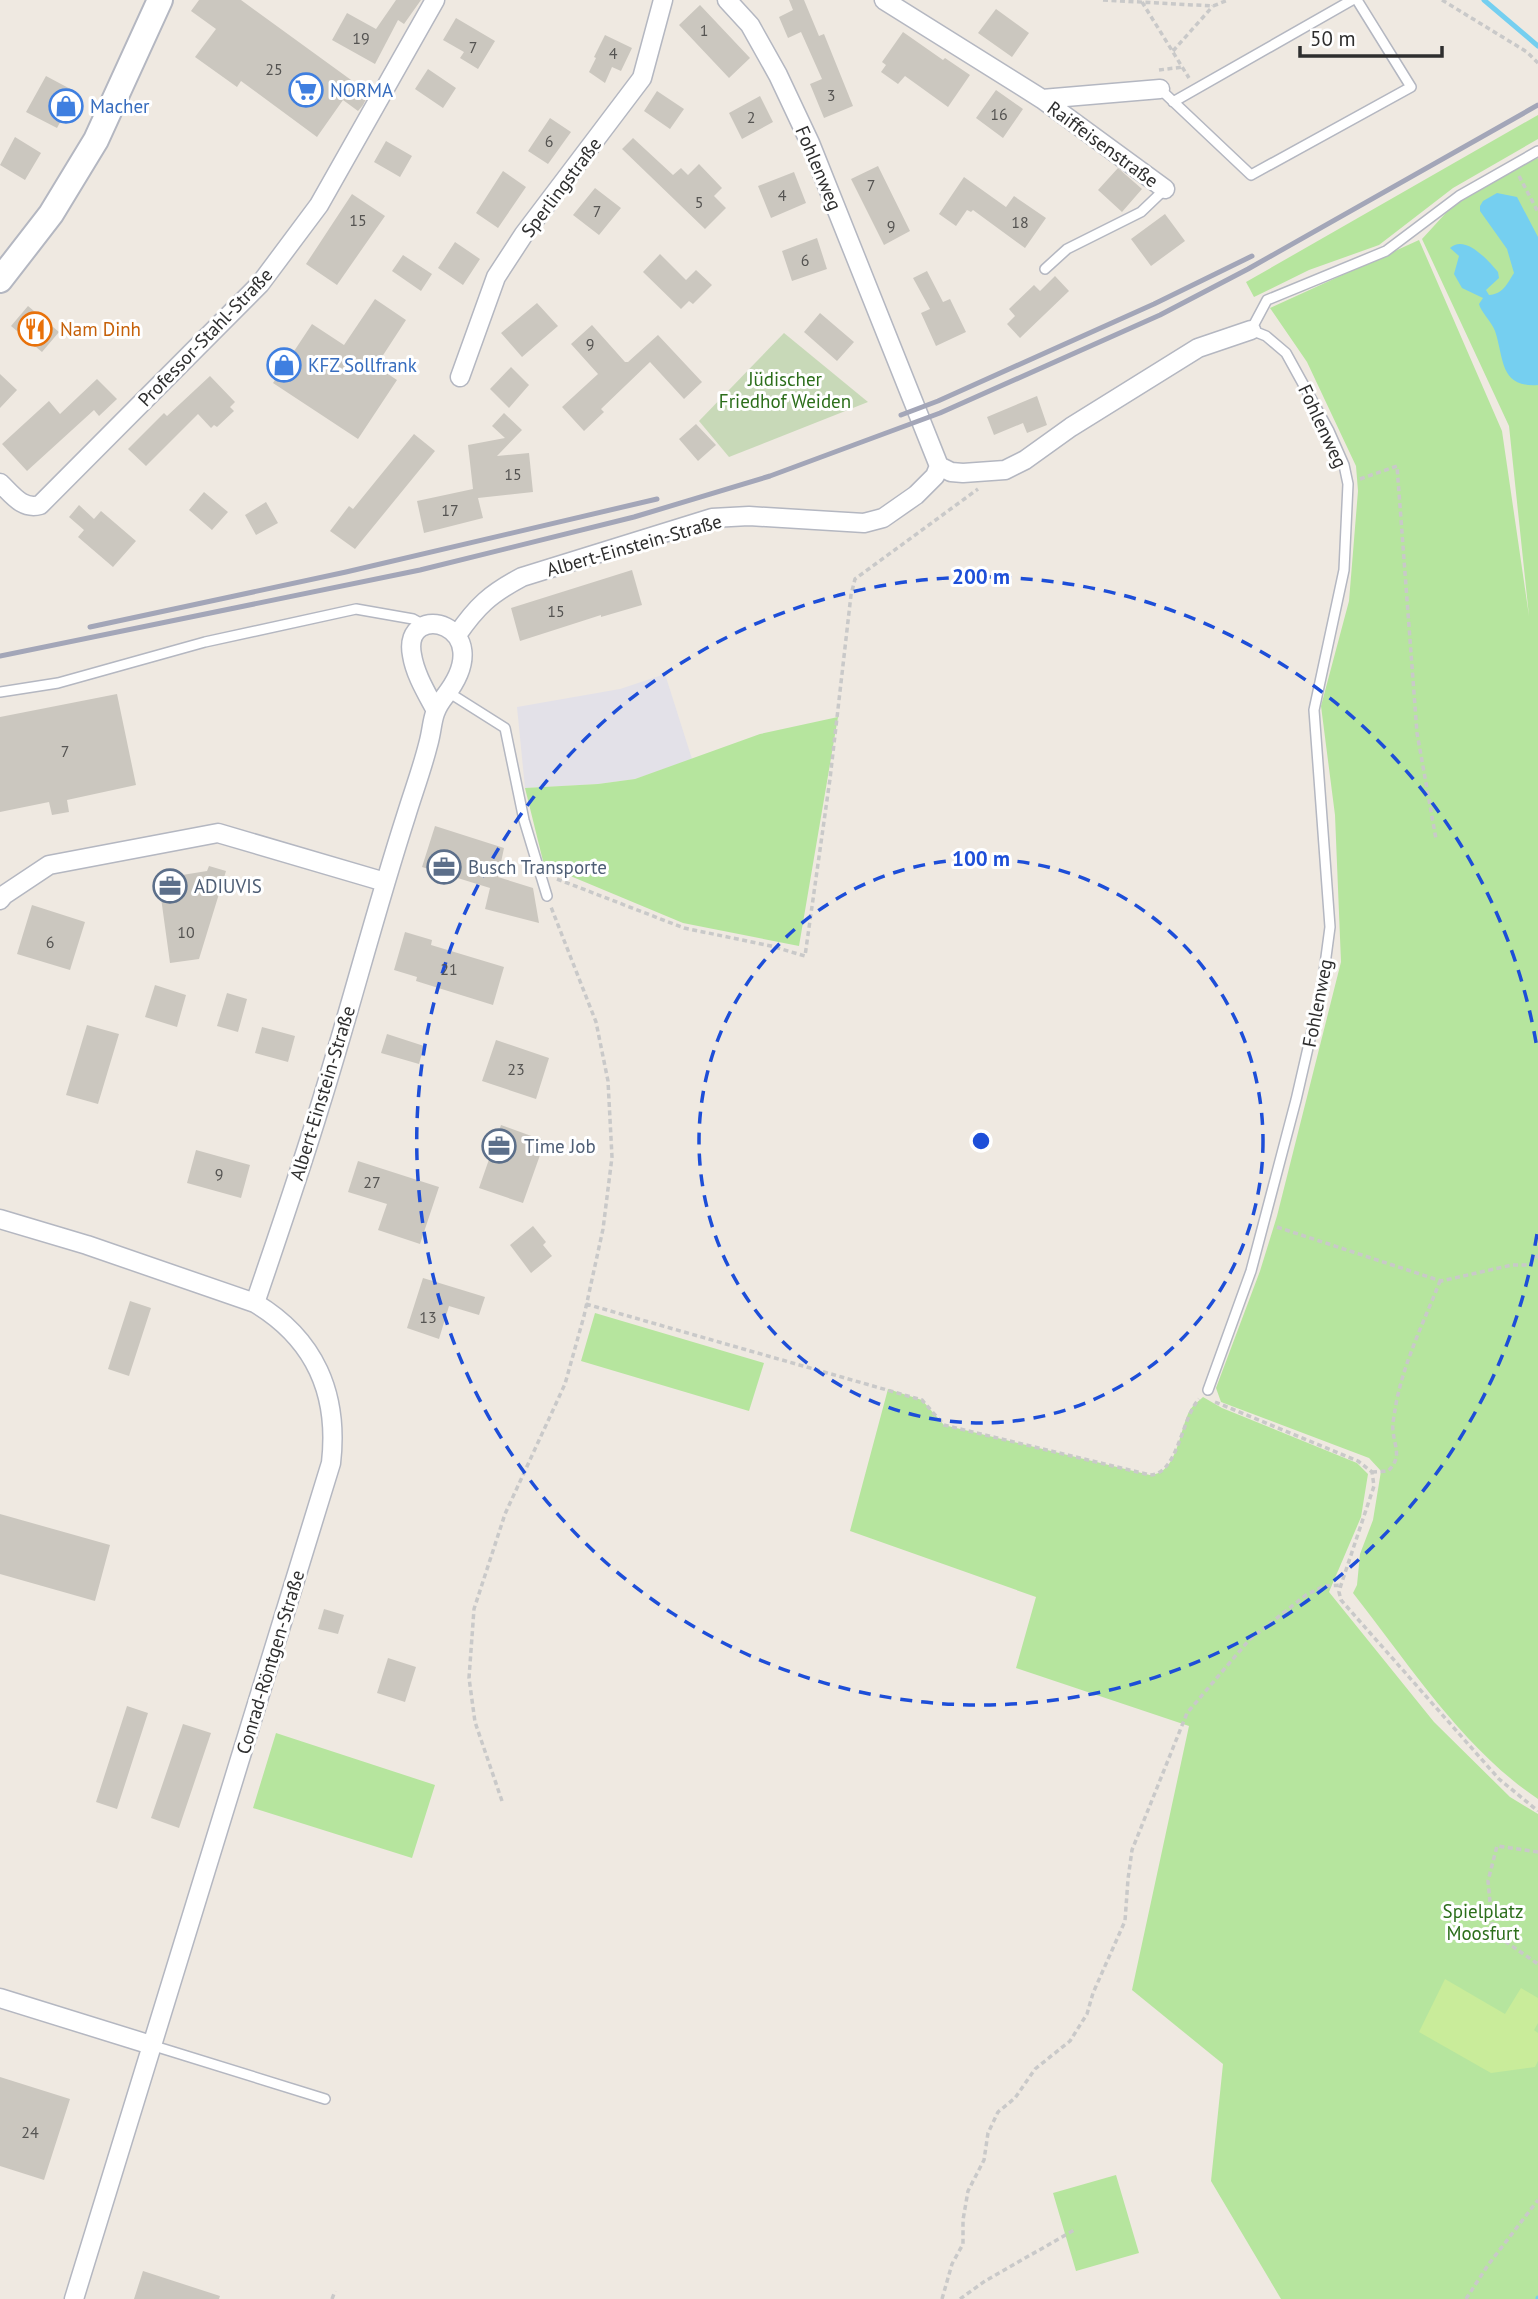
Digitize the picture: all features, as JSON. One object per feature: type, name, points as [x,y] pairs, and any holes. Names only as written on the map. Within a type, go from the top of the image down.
[{"type":"main road","points":[[0,280],[51,214],[96,140],[160,0]]},
{"type":"street","name":"Professor-Stahl-Straße","points":[[0,483],[23,505],[40,505],[260,284],[319,205],[435,0]]},
{"type":"street","name":"Sperlingstraße","points":[[460,377],[496,277],[524,234],[642,78],[663,0]]},
{"type":"street","name":"Fohlenweg","points":[[727,0],[755,35],[778,75],[810,143],[939,466]]},
{"type":"street","name":"Raiffeisenstraße","points":[[884,0],[1042,99],[1165,189]]},
{"type":"street","name":"Raiffeisenstraße","points":[[1042,99],[1160,89]]},
{"type":"street","points":[[939,466],[951,472],[963,473],[1005,470],[1025,460],[1071,427],[1198,348],[1251,330]]},
{"type":"street","name":"Albert-Einstein-Straße","points":[[255,1303],[320,1107],[385,882],[429,744],[435,709],[448,692],[463,656],[457,635],[473,611],[498,590],[522,577],[712,518],[749,516],[864,523],[883,518],[916,495],[935,476],[939,466]]},
{"type":"street","points":[[435,709],[414,664],[412,640],[425,625],[434,623],[444,625],[457,635]]},
{"type":"street","points":[[0,900],[49,865],[218,832],[385,882]]},
{"type":"street","name":"Conrad-Röntgen-Straße","points":[[0,1219],[87,1245],[255,1303],[275,1315],[306,1348],[317,1367],[332,1411],[334,1441],[331,1463],[74,2299]]},
{"type":"street","points":[[0,1998],[150,2045]]},
{"type":"lane","points":[[1160,89],[1251,175],[1411,87],[1355,0],[1174,102]]},
{"type":"lane","points":[[1251,330],[1267,300],[1386,251],[1459,196],[1538,151]]},
{"type":"lane","points":[[1045,269],[1068,249],[1141,212],[1165,189]]},
{"type":"lane","name":"Fohlenweg","points":[[1208,1390],[1265,1224],[1322,986],[1330,927],[1314,710],[1344,570],[1348,484],[1344,465],[1329,431],[1286,354],[1266,336],[1251,330]]},
{"type":"lane","points":[[0,692],[58,683],[205,642],[356,610],[413,619],[425,625]]},
{"type":"lane","points":[[448,692],[505,728],[524,820],[547,897]]},
{"type":"lane","points":[[150,2045],[325,2099]]},
{"type":"path","points":[[1103,0],[1213,6],[1228,0]]},
{"type":"path","points":[[1442,0],[1527,52],[1538,63]]},
{"type":"path","points":[[1142,2],[1196,89]]},
{"type":"path","points":[[1173,51],[1213,6]]},
{"type":"path","points":[[1513,165],[1538,212]]},
{"type":"path","points":[[1348,484],[1397,466],[1417,733],[1436,839]]},
{"type":"path","points":[[538,872],[684,928],[805,956],[830,779],[850,595],[855,579],[1005,470]]},
{"type":"path","points":[[502,1801],[475,1722],[469,1678],[474,1609],[505,1514],[565,1384],[603,1229],[612,1157],[608,1081],[596,1022],[547,897]]},
{"type":"path","points":[[1265,1224],[1441,1280],[1512,1265],[1530,1265],[1538,1255]]},
{"type":"path","points":[[1208,1390],[1209,1397],[1217,1404],[1358,1461],[1372,1472],[1388,1471],[1395,1464],[1398,1454],[1392,1429],[1396,1406],[1410,1358],[1441,1280]]},
{"type":"path","points":[[586,1304],[922,1400],[944,1425],[1150,1475],[1159,1474],[1168,1467],[1191,1408],[1208,1390]]},
{"type":"path","points":[[1372,1472],[1374,1486],[1341,1585],[1341,1600],[1499,1779],[1538,1811]]},
{"type":"path","points":[[942,2299],[945,2283],[962,2244],[968,2191],[984,2160],[988,2133],[998,2112],[1015,2098],[1035,2069],[1070,2041],[1087,2014],[1093,1993],[1125,1921],[1132,1850],[1187,1713],[1249,1640],[1306,1595],[1324,1586],[1341,1585]]},
{"type":"path","points":[[1538,1852],[1497,1846],[1488,1881],[1493,1933],[1538,1964]]},
{"type":"path","points":[[1466,2299],[1488,2265],[1538,2200]]},
{"type":"path","points":[[960,2299],[985,2281],[1076,2229]]},
{"type":"path","points":[[332,2299],[335,2291]]},
{"type":"shaded area","points":[[665,674],[692,759],[635,779],[525,788],[517,707],[620,689]]},
{"type":"green space","points":[[1538,115],[1538,139],[1453,188],[1379,245],[1309,270],[1254,297],[1246,282]]},
{"type":"green space","points":[[1538,158],[1538,1799],[1485,1755],[1461,1730],[1353,1593],[1357,1585],[1360,1554],[1373,1520],[1381,1471],[1369,1458],[1221,1402],[1216,1388],[1260,1271],[1277,1216],[1341,962],[1335,815],[1321,706],[1349,601],[1358,491],[1356,466],[1307,362],[1270,308],[1419,240],[1502,431],[1529,616],[1509,426],[1422,239],[1455,203],[1489,181]]},
{"type":"green space","name":"Jüdischer Friedhof Weiden","points":[[784,333],[868,402],[729,457],[699,421]]},
{"type":"green space","points":[[838,717],[799,946],[683,923],[544,865],[525,788],[635,779],[760,734]]},
{"type":"green space","points":[[595,1313],[764,1363],[749,1411],[581,1361]]},
{"type":"green space","name":"Spielplatz Moosfurt","points":[[888,1389],[922,1400],[944,1425],[1150,1475],[1167,1467],[1190,1410],[1203,1397],[1222,1408],[1357,1463],[1368,1474],[1361,1517],[1329,1592],[1434,1722],[1510,1797],[1538,1814],[1538,2299],[1281,2299],[1211,2181],[1223,2064],[1132,1990],[1189,1726],[1016,1668],[1036,1597],[850,1531]]},
{"type":"green space","points":[[276,1733],[435,1785],[412,1858],[253,1808]]},
{"type":"green space","points":[[1445,1979],[1505,2014],[1521,1988],[1538,1998],[1538,2023],[1534,2030],[1538,2033],[1538,2061],[1535,2067],[1491,2073],[1419,2032]]},
{"type":"green space","points":[[1116,2175],[1139,2253],[1076,2271],[1053,2193]]},
{"type":"water","points":[[1497,193],[1517,197],[1538,237],[1538,385],[1525,385],[1510,376],[1502,360],[1495,331],[1480,307],[1483,298],[1462,288],[1454,274],[1459,256],[1450,248],[1462,244],[1476,250],[1498,272],[1499,278],[1486,290],[1489,295],[1507,285],[1514,273],[1507,249],[1480,211],[1483,201]]},
{"type":"building","points":[[199,0],[241,0],[369,93],[363,105],[358,111],[343,100],[317,137],[241,81],[237,87],[195,57],[216,29],[191,11]]},
{"type":"building","points":[[396,0],[421,0],[404,24],[398,20],[375,64],[332,40],[347,13],[376,29]]},
{"type":"building","points":[[789,0],[804,0],[819,36],[824,34],[853,106],[824,118],[810,84],[822,79],[801,32],[788,38],[779,17],[793,10]]},
{"type":"building","points":[[700,5],[750,58],[729,78],[679,25]]},
{"type":"building","points":[[996,9],[1029,33],[1012,57],[978,33]]},
{"type":"building","points":[[456,18],[495,41],[478,69],[460,58],[464,52],[443,40]]},
{"type":"building","points":[[903,32],[970,75],[948,107],[905,76],[898,84],[881,72],[886,65],[882,62]]},
{"type":"building","points":[[605,35],[632,48],[621,71],[612,67],[605,83],[589,72]]},
{"type":"building","points":[[428,69],[456,88],[443,108],[415,89]]},
{"type":"building","points":[[46,76],[76,92],[57,128],[26,112]]},
{"type":"building","points":[[996,90],[1023,109],[1003,138],[976,118]]},
{"type":"building","points":[[657,91],[684,109],[670,129],[644,111]]},
{"type":"building","points":[[760,96],[773,122],[742,139],[729,113]]},
{"type":"building","points":[[550,118],[571,132],[548,164],[528,151]]},
{"type":"building","points":[[15,137],[41,153],[25,180],[0,165]]},
{"type":"building","points":[[633,138],[673,175],[681,168],[688,175],[699,164],[722,188],[714,196],[726,208],[705,229],[622,149]]},
{"type":"building","points":[[386,141],[412,156],[400,177],[374,162]]},
{"type":"building","points":[[878,166],[910,231],[884,245],[851,179]]},
{"type":"building","points":[[1118,168],[1142,189],[1122,212],[1098,190]]},
{"type":"building","points":[[503,171],[526,187],[498,228],[476,213]]},
{"type":"building","points":[[794,172],[806,203],[771,218],[758,186]]},
{"type":"building","points":[[964,177],[1006,207],[1014,196],[1046,218],[1025,248],[973,210],[967,210],[956,226],[939,214]]},
{"type":"building","points":[[595,188],[621,208],[599,235],[573,215]]},
{"type":"building","points":[[352,194],[385,216],[337,285],[306,264]]},
{"type":"building","points":[[1165,214],[1185,241],[1151,266],[1131,239]]},
{"type":"building","points":[[817,238],[827,269],[792,281],[782,251]]},
{"type":"building","points":[[455,242],[480,259],[463,285],[438,268]]},
{"type":"building","points":[[660,254],[686,280],[696,270],[712,285],[693,304],[689,301],[681,309],[643,272]]},
{"type":"building","points":[[403,255],[432,274],[421,291],[392,271]]},
{"type":"building","points":[[927,271],[943,302],[950,299],[966,332],[936,346],[921,313],[930,309],[913,278]]},
{"type":"building","points":[[1055,276],[1069,291],[1020,338],[1007,324],[1015,316],[1009,309],[1034,285],[1040,291]]},
{"type":"building","points":[[375,299],[406,320],[376,366],[397,380],[358,439],[273,383],[312,324],[344,345]]},
{"type":"building","points":[[537,303],[558,326],[522,357],[501,333]]},
{"type":"building","name":"Nam Dinh","points":[[28,306],[59,332],[42,352],[11,326]]},
{"type":"building","points":[[820,313],[854,342],[837,361],[804,332]]},
{"type":"building","points":[[592,325],[625,362],[658,335],[702,382],[684,399],[650,362],[601,409],[604,412],[584,431],[562,407],[598,374],[571,344]]},
{"type":"building","points":[[511,367],[529,385],[509,408],[490,389]]},
{"type":"building","points":[[0,374],[17,390],[0,408]]},
{"type":"building","points":[[210,376],[235,402],[230,407],[234,411],[217,427],[214,425],[211,428],[198,414],[146,466],[128,449],[164,413],[167,416]]},
{"type":"building","points":[[97,379],[117,399],[99,416],[94,410],[27,471],[2,444],[49,401],[60,414]]},
{"type":"building","points":[[1037,396],[1047,425],[1027,433],[1023,423],[994,435],[987,417]]},
{"type":"building","points":[[504,413],[522,430],[497,456],[529,453],[533,492],[478,498],[483,518],[424,533],[417,501],[473,489],[468,445],[505,438],[492,426]]},
{"type":"building","points":[[696,424],[716,445],[698,461],[679,439]]},
{"type":"building","points":[[414,434],[435,451],[355,549],[330,531],[349,506],[353,509]]},
{"type":"building","points":[[204,492],[228,512],[212,530],[189,510]]},
{"type":"building","points":[[266,502],[278,523],[256,535],[245,515]]},
{"type":"building","points":[[79,505],[94,519],[101,511],[136,541],[113,567],[78,537],[84,530],[69,517]]},
{"type":"building","points":[[632,570],[642,605],[520,641],[511,608]]},
{"type":"building","points":[[117,694],[136,785],[67,800],[69,812],[52,815],[49,802],[0,812],[0,717]]},
{"type":"building","points":[[435,826],[504,848],[498,877],[533,888],[539,923],[485,909],[490,888],[422,867]]},
{"type":"building","points":[[209,866],[226,871],[199,959],[170,963],[158,876],[207,871]]},
{"type":"building","points":[[32,905],[85,922],[70,970],[17,954]]},
{"type":"building","points":[[405,932],[432,940],[431,945],[504,967],[493,1005],[416,981],[417,977],[394,970]]},
{"type":"building","points":[[155,985],[186,995],[177,1027],[145,1017]]},
{"type":"building","points":[[227,993],[247,999],[238,1032],[217,1026]]},
{"type":"building","points":[[87,1025],[119,1034],[98,1104],[66,1095]]},
{"type":"building","points":[[262,1027],[295,1036],[288,1062],[255,1053]]},
{"type":"building","points":[[387,1034],[424,1046],[419,1064],[381,1053]]},
{"type":"building","points":[[496,1040],[549,1058],[536,1099],[482,1081]]},
{"type":"building","points":[[501,1125],[545,1141],[523,1203],[479,1188]]},
{"type":"building","points":[[196,1150],[250,1165],[241,1198],[187,1183]]},
{"type":"building","points":[[358,1161],[439,1187],[420,1244],[378,1230],[387,1204],[348,1192]]},
{"type":"building","points":[[533,1226],[546,1242],[543,1245],[552,1256],[531,1273],[510,1245]]},
{"type":"building","points":[[423,1278],[485,1297],[479,1315],[449,1306],[439,1339],[407,1328]]},
{"type":"building","points":[[130,1301],[151,1308],[129,1376],[108,1369]]},
{"type":"building","points":[[0,1514],[110,1545],[95,1601],[0,1574]]},
{"type":"building","points":[[324,1609],[344,1615],[338,1634],[318,1629]]},
{"type":"building","points":[[388,1658],[416,1667],[405,1702],[377,1693]]},
{"type":"building","points":[[127,1706],[148,1713],[117,1809],[96,1802]]},
{"type":"building","points":[[183,1724],[211,1733],[179,1828],[151,1818]]},
{"type":"building","points":[[0,2077],[70,2099],[44,2180],[0,2166]]},
{"type":"building","points":[[143,2271],[220,2296],[219,2299],[134,2299]]},
{"type":"waterway","points":[[1484,0],[1538,46]]},
{"type":"railway","points":[[0,656],[420,570],[634,517],[770,476],[940,413],[1160,315],[1248,269],[1538,105]]},
{"type":"railway","points":[[901,415],[1154,304],[1252,256]]},
{"type":"railway","points":[[90,627],[346,572],[657,499]]},
{"type":"place","name":"NORMA","points":[[306,90]]},
{"type":"place","name":"Macher","points":[[66,106]]},
{"type":"place","name":"Nam Dinh","points":[[35,329]]},
{"type":"place","name":"KFZ Sollfrank","points":[[284,365]]},
{"type":"place","name":"Busch Transporte","points":[[444,867]]},
{"type":"place","name":"ADIUVIS","points":[[170,886]]},
{"type":"place","name":"Time Job","points":[[499,1146]]}]
